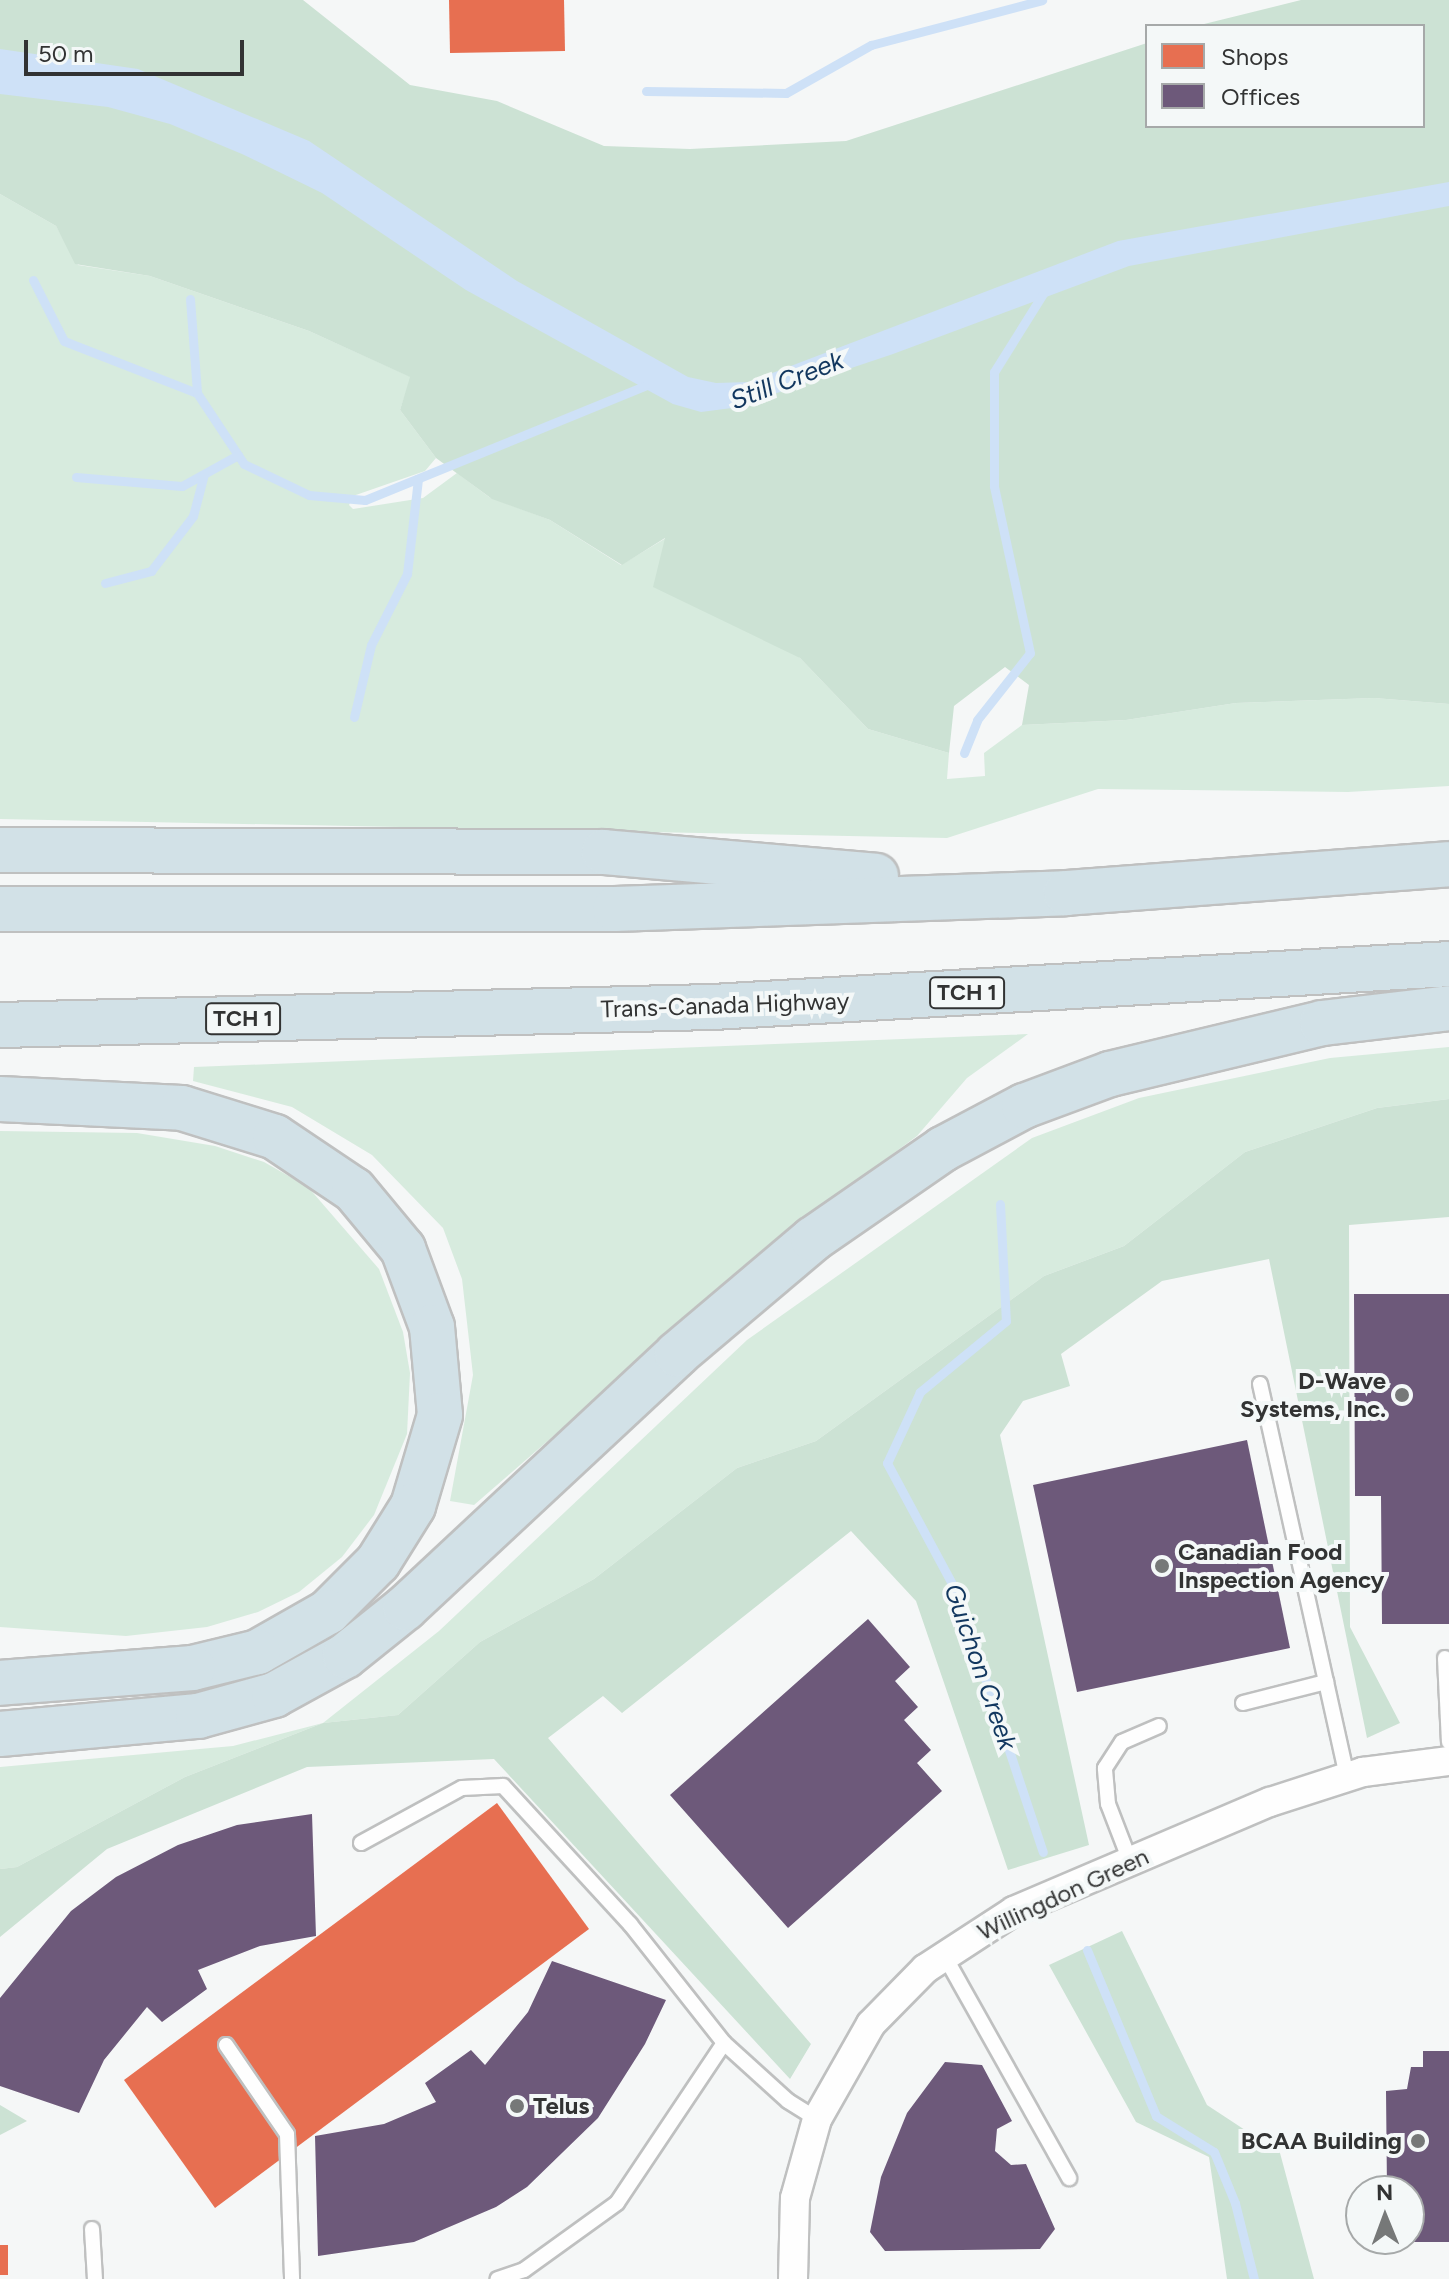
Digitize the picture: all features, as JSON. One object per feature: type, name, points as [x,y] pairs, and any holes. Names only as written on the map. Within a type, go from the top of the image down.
[{"type":"highway","points":[[0,850],[604,852],[1066,893]]},
{"type":"highway","points":[[0,909],[615,909],[1066,893],[1449,864]]},
{"type":"highway","name":"Trans-Canada Highway","points":[[0,1025],[713,1007],[1449,964]]},
{"type":"highway","points":[[0,1734],[198,1716],[274,1695],[345,1656],[405,1608],[677,1354],[813,1239],[943,1149],[1024,1106],[1110,1074],[1322,1023],[1449,1008]]},
{"type":"highway","points":[[0,1099],[182,1108],[275,1137],[354,1190],[403,1249],[432,1327],[440,1415],[413,1506],[378,1562],[328,1612],[258,1652],[193,1668],[0,1683]]},
{"type":"highway","points":[[0,1664],[76,1677]]},
{"type":"highway","points":[[0,1743],[61,1730]]},
{"type":"street","name":"Willingdon Green","points":[[793,2279],[795,2198],[817,2119],[871,2024],[905,1987],[944,1955],[1014,1911],[1130,1861],[1347,1776],[1449,1761]]},
{"type":"lane","points":[[1260,1384],[1347,1776]]},
{"type":"lane","points":[[1445,1658],[1449,1742]]},
{"type":"lane","points":[[1243,1703],[1326,1682]]},
{"type":"lane","points":[[1130,1861],[1108,1804],[1105,1768],[1122,1742],[1159,1726]]},
{"type":"lane","points":[[361,1843],[462,1788],[503,1786],[630,1924],[724,2043],[788,2101],[817,2119]]},
{"type":"lane","points":[[944,1955],[1069,2178]]},
{"type":"lane","points":[[498,2279],[524,2270],[617,2203],[724,2043]]},
{"type":"lane","points":[[226,2045],[287,2134],[292,2279]]},
{"type":"lane","points":[[92,2229],[95,2279]]},
{"type":"green space","points":[[0,0],[303,0],[410,85],[497,101],[604,146],[690,149],[846,141],[1145,44],[1145,128],[1425,128],[1425,24],[1204,24],[1301,0],[1449,0],[1449,704],[1374,698],[1236,703],[1126,720],[1022,725],[1029,685],[1005,667],[954,706],[949,753],[868,729],[800,658],[653,587],[665,538],[622,565],[550,520],[492,499],[436,458],[400,410],[410,377],[309,331],[150,276],[75,264],[56,226],[0,194]]},
{"type":"green space","points":[[0,194],[56,226],[78,265],[150,276],[309,331],[411,377],[400,410],[436,458],[425,471],[353,496],[349,505],[353,509],[423,498],[457,473],[489,497],[550,520],[621,565],[666,538],[800,658],[868,729],[949,753],[947,779],[985,776],[984,753],[1022,725],[1126,720],[1236,703],[1374,698],[1449,704],[1449,786],[1348,792],[1098,789],[947,838],[0,819]]},
{"type":"green space","points":[[1028,1034],[967,1078],[917,1136],[791,1229],[474,1505],[450,1501],[473,1375],[462,1279],[443,1228],[372,1155],[292,1107],[193,1081],[194,1067]]},
{"type":"green space","points":[[1449,1047],[1449,1099],[1377,1108],[1245,1152],[1124,1246],[1044,1276],[816,1441],[737,1468],[594,1579],[480,1642],[398,1715],[323,1723],[439,1631],[747,1340],[1032,1138],[1139,1098],[1330,1058]]},
{"type":"green space","points":[[1449,1099],[1449,1217],[1349,1225],[1350,1627],[1400,1723],[1367,1738],[1269,1259],[1162,1281],[1061,1354],[1070,1386],[1023,1401],[1000,1435],[1089,1845],[1008,1870],[916,1601],[851,1531],[622,1713],[603,1696],[548,1738],[811,2044],[790,2079],[494,1759],[307,1767],[107,1849],[0,1937],[0,1869],[17,1867],[185,1777],[323,1723],[398,1715],[480,1642],[594,1579],[737,1468],[816,1441],[1044,1276],[1124,1246],[1245,1152],[1377,1108]]},
{"type":"green space","points":[[0,1131],[137,1133],[215,1146],[264,1162],[308,1187],[379,1269],[403,1332],[410,1373],[407,1434],[374,1515],[342,1557],[299,1592],[258,1612],[207,1627],[126,1636],[0,1627]]},
{"type":"green space","points":[[323,1723],[185,1777],[17,1867],[0,1869],[0,1767],[233,1746]]},
{"type":"green space","points":[[1122,1931],[1207,2105],[1280,2153],[1314,2279],[1227,2279],[1209,2157],[1136,2122],[1049,1965]]},
{"type":"green space","points":[[0,2105],[27,2121],[0,2135]]},
{"type":"water","name":"Still Creek","points":[[0,49],[138,69],[309,141],[517,281],[688,377],[716,383],[749,382],[1118,241],[1449,182],[1449,206],[1129,266],[893,354],[732,408],[701,412],[673,404],[466,290],[322,193],[242,154],[170,124],[108,107],[0,94]]},
{"type":"building: Shops","points":[[449,0],[564,0],[565,51],[450,53]]},
{"type":"building: Shops","points":[[497,1803],[589,1929],[215,2208],[124,2080]]},
{"type":"building: Shops","points":[[0,2245],[8,2245],[8,2275],[0,2275]]},
{"type":"building: Offices","name":"D-Wave Systems, Inc.","points":[[1354,1294],[1449,1294],[1449,1624],[1382,1624],[1381,1496],[1355,1496]]},
{"type":"building: Offices","name":"Canadian Food Inspection Agency","points":[[1247,1440],[1290,1648],[1077,1692],[1033,1485]]},
{"type":"building: Offices","points":[[868,1619],[910,1667],[895,1681],[918,1707],[904,1720],[931,1750],[917,1763],[942,1791],[788,1928],[670,1795]]},
{"type":"building: Offices","points":[[312,1814],[316,1936],[260,1946],[198,1970],[207,1989],[162,2022],[147,2007],[104,2060],[79,2113],[0,2086],[0,1998],[71,1911],[116,1877],[178,1845],[237,1825]]},
{"type":"building: Offices","name":"Telus","points":[[552,1961],[666,2000],[645,2044],[598,2118],[527,2187],[496,2207],[414,2242],[318,2256],[315,2136],[384,2124],[436,2102],[425,2083],[471,2050],[485,2065],[528,2012]]},
{"type":"building: Offices","name":"BCAA Building","points":[[1423,2051],[1449,2051],[1449,2242],[1425,2242],[1425,2175],[1387,2175],[1386,2091],[1407,2089],[1411,2067],[1423,2067]]},
{"type":"building: Offices","points":[[945,2062],[982,2065],[1012,2121],[997,2129],[995,2151],[1011,2165],[1026,2164],[1055,2229],[1040,2249],[885,2251],[870,2232],[881,2177],[907,2113]]},
{"type":"waterway","points":[[646,91],[786,93],[871,45],[1042,0]]},
{"type":"waterway","points":[[33,280],[64,341],[197,393],[244,464],[309,495],[365,500],[645,386]]},
{"type":"waterway","name":"Guichon Creek","points":[[964,753],[977,720],[1030,653],[994,486],[994,372],[1044,292]]},
{"type":"waterway","points":[[190,299],[197,393]]},
{"type":"waterway","points":[[76,477],[182,486],[238,455]]},
{"type":"waterway","points":[[105,583],[151,571],[193,516],[204,474]]},
{"type":"waterway","points":[[354,717],[371,645],[407,574],[418,479]]},
{"type":"waterway","name":"Guichon Creek","points":[[1000,1204],[1006,1321],[920,1392],[887,1463],[956,1591],[1043,1852]]},
{"type":"waterway","name":"Guichon Creek","points":[[1087,1950],[1156,2116],[1214,2152],[1235,2203],[1254,2279]]},
{"type":"place","name":"D-Wave Systems, Inc.","points":[[1402,1395]]},
{"type":"place","name":"Canadian Food Inspection Agency","points":[[1162,1566]]},
{"type":"place","name":"Telus","points":[[517,2106]]},
{"type":"place","name":"BCAA Building","points":[[1418,2141]]}]
